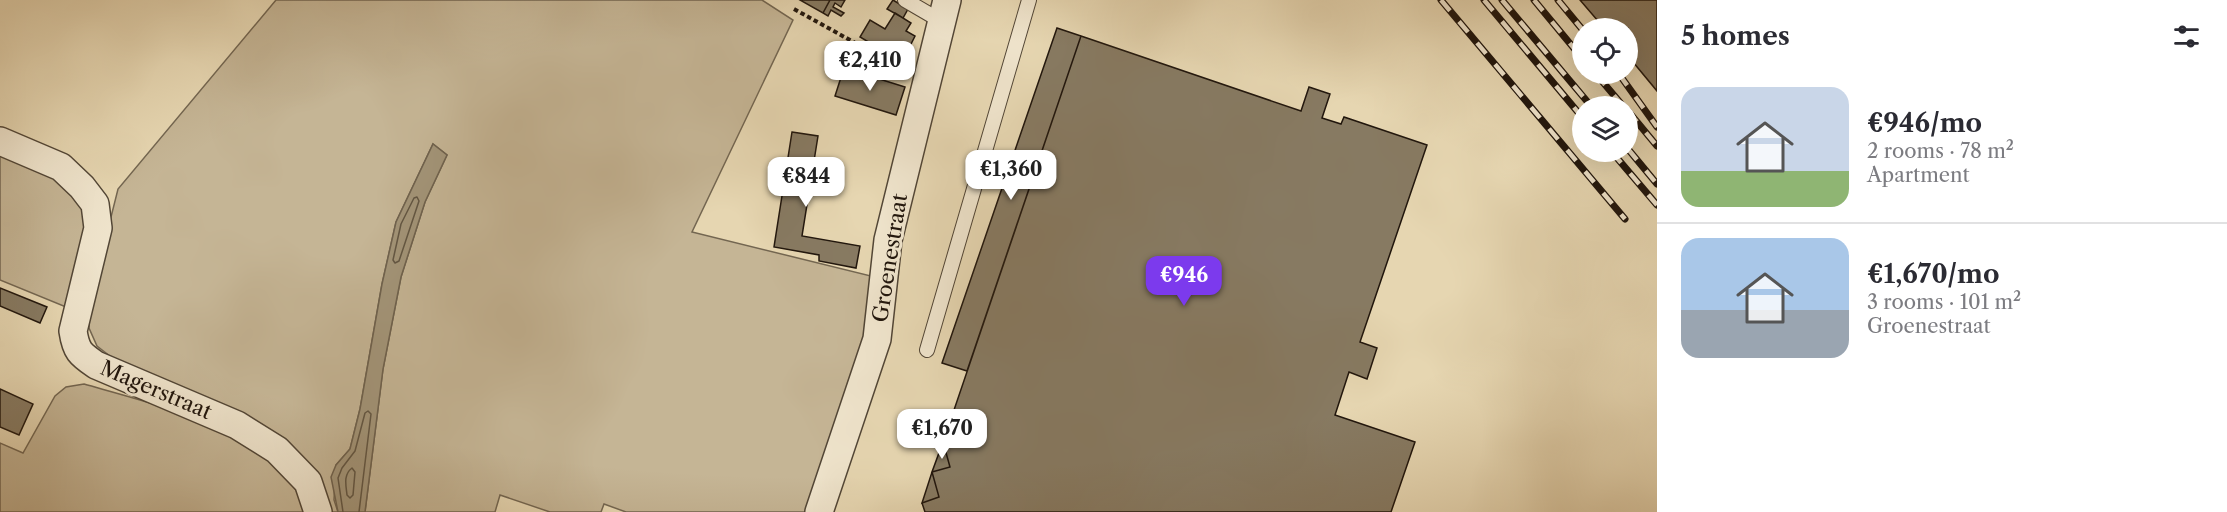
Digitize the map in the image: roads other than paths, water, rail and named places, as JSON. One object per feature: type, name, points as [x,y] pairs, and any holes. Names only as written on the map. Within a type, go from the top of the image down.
[{"type":"street","name":"Groenestraat","points":[[819,512],[877,339],[888,240],[944,10]]},
{"type":"street","name":"Magerstraat","points":[[0,141],[61,167],[82,187],[95,204],[98,228],[73,331],[75,346],[82,356],[96,365],[237,425],[277,450],[308,482],[318,512]]},
{"type":"lane","points":[[905,0],[944,10]]},
{"type":"lane","points":[[927,350],[1029,0]]},
{"type":"water","points":[[433,144],[447,155],[425,202],[401,277],[383,369],[365,512],[338,512],[331,477],[336,465],[350,449],[360,409],[382,284],[396,222]]},
{"type":"railway","points":[[1441,0],[1625,219]]},
{"type":"railway","points":[[1484,0],[1572,105]]},
{"type":"railway","points":[[1502,0],[1583,96]]},
{"type":"railway","points":[[1534,0],[1572,46]]},
{"type":"railway","points":[[1558,0],[1573,18]]},
{"type":"railway","points":[[1604,84],[1615,96]]},
{"type":"railway","points":[[1626,84],[1657,127]]},
{"type":"railway","points":[[1638,123],[1657,146]]},
{"type":"railway","points":[[1638,161],[1657,184]]},
{"type":"railway","points":[[1620,162],[1657,205]]}]
